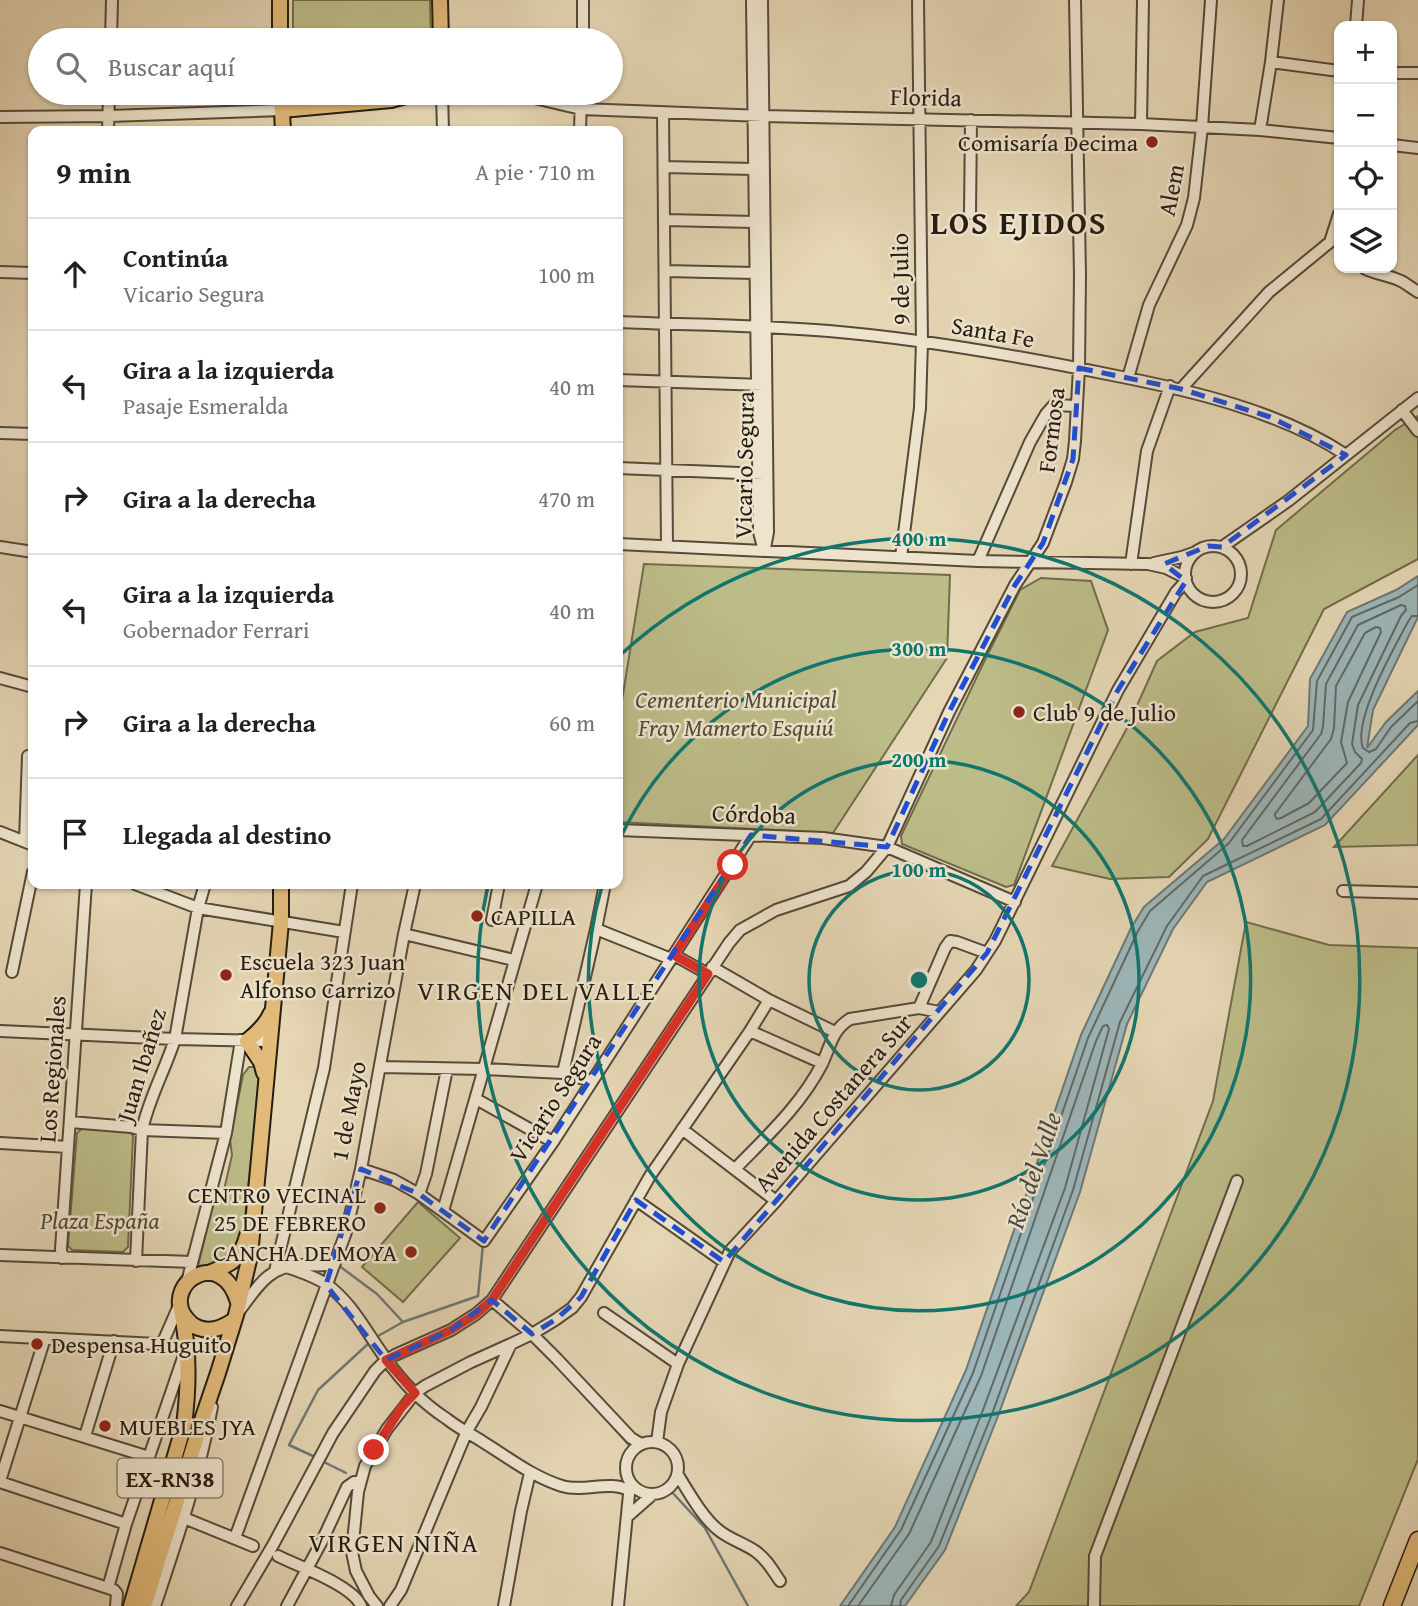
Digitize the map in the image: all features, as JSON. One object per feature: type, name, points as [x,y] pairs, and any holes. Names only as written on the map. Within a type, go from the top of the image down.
[{"type":"highway","points":[[1392,1606],[1418,1540]]},
{"type":"main road","points":[[280,0],[280,28]]},
{"type":"main road","points":[[440,0],[441,28]]},
{"type":"main road","points":[[282,105],[283,126]]},
{"type":"main road","points":[[282,110],[336,105]]},
{"type":"main road","name":"EX-RN38","points":[[144,1606],[219,1373],[250,1256],[281,922],[281,889]]},
{"type":"main road","points":[[266,1077],[261,1062],[244,1040],[259,1031],[268,1020],[273,1007]]},
{"type":"main road","name":"EX-RN38","points":[[131,1606],[184,1425],[187,1346],[181,1306],[182,1292],[187,1282],[195,1277],[235,1261],[242,1252],[254,1204]]},
{"type":"main road","points":[[181,1306],[185,1318],[199,1329],[226,1326],[236,1312],[235,1290],[230,1283],[216,1274],[208,1273]]},
{"type":"street","points":[[111,28],[112,0]]},
{"type":"street","points":[[583,0],[583,28]]},
{"type":"street","name":"Vicario Segura","points":[[752,0],[758,115],[763,474],[768,532],[764,551]]},
{"type":"street","name":"Vicario Segura","points":[[761,0],[754,169],[755,273],[761,328]]},
{"type":"street","name":"9 de Julio","points":[[901,557],[920,408],[922,341],[918,0]]},
{"type":"street","name":"Formosa","points":[[386,1360],[451,1330],[492,1300],[740,930],[776,911],[849,886],[866,872],[887,847],[949,712],[1015,584],[1043,543],[1073,459],[1077,406],[1080,275],[1075,0]]},
{"type":"street","points":[[1141,124],[1143,0]]},
{"type":"street","name":"Alem","points":[[1128,378],[1149,305],[1187,226],[1194,198],[1211,0]]},
{"type":"street","points":[[1260,130],[1278,0]]},
{"type":"street","points":[[1356,21],[1357,0]]},
{"type":"street","points":[[1271,62],[1334,70]]},
{"type":"street","points":[[1397,73],[1418,73]]},
{"type":"street","points":[[108,126],[109,105]]},
{"type":"street","points":[[442,105],[443,126]]},
{"type":"street","name":"Florida","points":[[564,105],[581,109],[663,113],[1141,124],[1260,130],[1334,137]]},
{"type":"street","points":[[580,126],[581,105]]},
{"type":"street","points":[[0,117],[282,110]]},
{"type":"street","points":[[663,113],[667,547]]},
{"type":"street","points":[[970,213],[971,120]]},
{"type":"street","points":[[1397,146],[1418,148]]},
{"type":"street","points":[[664,167],[754,169]]},
{"type":"street","points":[[665,220],[755,222]]},
{"type":"street","points":[[1131,564],[1147,451],[1176,388],[1269,292],[1334,247]]},
{"type":"street","points":[[665,271],[755,273]]},
{"type":"street","points":[[0,272],[28,273]]},
{"type":"street","points":[[1373,273],[1403,282],[1418,292]]},
{"type":"street","name":"Santa Fe","points":[[623,322],[828,331],[922,341],[1079,368],[1176,388],[1270,417],[1306,432],[1346,455]]},
{"type":"street","points":[[623,380],[762,385]]},
{"type":"street","points":[[1222,547],[1288,501],[1418,398]]},
{"type":"street","points":[[978,561],[1030,442],[1046,414],[1054,405],[1077,406]]},
{"type":"street","points":[[1402,410],[1418,431]]},
{"type":"street","points":[[0,433],[28,434]]},
{"type":"street","points":[[623,468],[763,474]]},
{"type":"street","points":[[623,544],[978,561],[1131,564],[1173,559],[1208,546],[1222,547],[1236,557],[1241,567],[1241,579],[1233,594],[1223,600],[1206,601],[1191,591],[1186,579],[1186,565],[1196,552]]},
{"type":"street","points":[[0,547],[28,551]]},
{"type":"street","points":[[1148,564],[1167,568],[1186,579]]},
{"type":"street","name":"Avenida Costanera Sur","points":[[657,1442],[661,1412],[678,1364],[730,1251],[776,1202],[976,970],[995,942],[1118,690],[1186,579]]},
{"type":"street","points":[[0,678],[28,686]]},
{"type":"street","points":[[27,756],[28,800]]},
{"type":"street","name":"Córdoba","points":[[623,830],[823,838],[887,847],[1014,902]]},
{"type":"street","points":[[0,832],[28,843]]},
{"type":"street","name":"Vicario Segura","points":[[443,1211],[484,1241],[553,1142],[751,835]]},
{"type":"street","points":[[12,972],[29,889]]},
{"type":"street","name":"Los Regionales","points":[[62,1258],[86,889]]},
{"type":"street","points":[[148,889],[198,908],[344,932]]},
{"type":"street","name":"Juan Ibañez","points":[[136,1261],[142,1130],[145,1114],[175,1039],[204,889]]},
{"type":"street","points":[[275,1271],[324,1068],[351,889]]},
{"type":"street","name":"1 de Mayo","points":[[235,1538],[346,1233],[381,1067],[414,889]]},
{"type":"street","points":[[492,920],[498,889]]},
{"type":"street","points":[[360,1169],[394,1180],[443,1211],[535,889]]},
{"type":"street","points":[[563,1073],[604,889]]},
{"type":"street","points":[[1343,891],[1418,893]]},
{"type":"street","points":[[596,929],[710,971],[835,1032]]},
{"type":"street","points":[[404,934],[514,960]]},
{"type":"street","points":[[919,1008],[944,948],[950,941],[987,953]]},
{"type":"street","points":[[377,1606],[353,1563],[354,1530],[360,1482],[365,1466],[387,1429],[415,1393],[425,1386],[531,1334],[572,1308],[636,1200],[769,1000]]},
{"type":"street","points":[[735,1169],[797,1104],[822,1063],[835,1032],[850,1018],[919,1008],[939,1012]]},
{"type":"street","points":[[0,1031],[270,1041]]},
{"type":"street","points":[[750,1031],[822,1063]]},
{"type":"street","points":[[187,1282],[226,1133],[244,1040]]},
{"type":"street","points":[[381,1067],[563,1073],[591,1082]]},
{"type":"street","points":[[419,1194],[426,1174],[447,1069]]},
{"type":"street","points":[[476,1098],[553,1142]]},
{"type":"street","points":[[70,1122],[142,1130],[226,1133]]},
{"type":"street","points":[[682,1129],[776,1202]]},
{"type":"street","points":[[0,1143],[68,1147]]},
{"type":"street","points":[[1094,1606],[1095,1556],[1237,1181]]},
{"type":"street","points":[[636,1200],[724,1262]]},
{"type":"street","points":[[0,1255],[192,1262]]},
{"type":"street","points":[[236,1312],[275,1271],[298,1265],[324,1266],[335,1263]]},
{"type":"street","points":[[287,1267],[326,1285],[359,1318],[386,1360],[415,1393],[446,1419],[530,1472],[575,1489],[618,1485],[653,1494]]},
{"type":"street","points":[[492,1300],[557,1359],[631,1438],[641,1444]]},
{"type":"street","points":[[0,1336],[157,1344],[163,1342],[181,1306]]},
{"type":"street","points":[[604,1313],[678,1364]]},
{"type":"street","points":[[45,1338],[0,1481],[127,1524]]},
{"type":"street","points":[[85,1436],[114,1341]]},
{"type":"street","points":[[390,1606],[401,1590],[467,1431],[511,1344]]},
{"type":"street","points":[[108,1588],[187,1346]]},
{"type":"street","points":[[237,1606],[333,1433],[368,1381],[386,1360]]},
{"type":"street","points":[[155,1606],[203,1451],[219,1373]]},
{"type":"street","points":[[0,1410],[149,1457]]},
{"type":"street","points":[[618,1606],[630,1486],[626,1472],[627,1461],[632,1451],[641,1444],[651,1441],[667,1446],[675,1454],[679,1464],[678,1475],[668,1489],[653,1494],[628,1516]]},
{"type":"street","points":[[504,1606],[530,1472]]},
{"type":"street","points":[[678,1475],[715,1527],[764,1558],[780,1581]]},
{"type":"street","points":[[287,1606],[347,1487],[354,1482],[360,1482]]},
{"type":"street","points":[[184,1518],[253,1546]]},
{"type":"street","points":[[0,1553],[114,1590],[117,1594],[116,1606]]},
{"type":"street","points":[[278,1556],[345,1588],[358,1599],[361,1606]]},
{"type":"highlighted area","points":[[1079,368],[1181,389],[1270,417],[1346,455],[1222,547],[1208,546],[1164,564],[1186,581],[1118,690],[987,953],[724,1262],[636,1200],[581,1297],[555,1320],[532,1334],[492,1300],[451,1330],[386,1360],[326,1285],[361,1169],[419,1194],[484,1241],[751,835],[887,847],[949,712],[1015,585],[1043,543],[1073,459]]},
{"type":"green space","points":[[293,0],[430,0],[431,28],[293,28]]},
{"type":"green space","points":[[1418,416],[1418,559],[1324,609],[1208,839],[1169,877],[1110,879],[1052,866],[1126,730],[1157,661],[1195,632],[1248,618],[1276,530],[1395,430]]},
{"type":"green space","name":"Cementerio Municipal Fray Mamerto Esquiú","points":[[644,564],[950,575],[947,658],[833,833],[623,822],[623,694]]},
{"type":"green space","name":"Club 9 de Julio","points":[[1041,578],[1091,581],[1108,630],[1014,885],[1006,887],[902,844],[901,836],[1020,590]]},
{"type":"green space","points":[[1418,755],[1418,845],[1334,847]]},
{"type":"green space","points":[[1246,922],[1329,945],[1418,948],[1418,1459],[1359,1606],[1016,1606],[1029,1592],[1213,1101]]},
{"type":"green space","points":[[249,1067],[255,1067],[259,1076],[244,1226],[238,1246],[230,1257],[197,1270],[214,1200],[224,1190],[232,1155],[230,1140],[243,1075]]},
{"type":"green space","name":"Plaza España","points":[[84,1127],[129,1130],[133,1136],[128,1247],[123,1252],[72,1250],[68,1246],[77,1133]]},
{"type":"green space","name":"CANCHA DE MOYA","points":[[418,1202],[460,1238],[403,1302],[362,1267]]},
{"type":"water","points":[[1418,576],[1418,617],[1373,710],[1367,748],[1386,722],[1418,691],[1418,725],[1325,825],[1207,882],[1173,929],[1127,1024],[1080,1192],[998,1416],[945,1550],[905,1606],[840,1606],[895,1527],[966,1370],[1081,1035],[1131,928],[1144,907],[1224,839],[1308,726],[1310,679],[1347,612],[1396,590]]},
{"type":"waterway","points":[[378,1336],[403,1322],[478,1296],[483,1244]]},
{"type":"waterway","points":[[338,1265],[377,1294],[403,1322]]},
{"type":"waterway","points":[[501,1315],[522,1332]]},
{"type":"waterway","points":[[313,1456],[289,1445],[318,1390],[369,1343]]},
{"type":"waterway","points":[[594,1406],[630,1446]]},
{"type":"waterway","points":[[322,1461],[346,1473]]},
{"type":"waterway","points":[[671,1491],[705,1528],[748,1606]]},
{"type":"place","name":"Comisaría Decima","points":[[1152,142]]},
{"type":"place","name":"Club 9 de Julio","points":[[1019,712]]},
{"type":"place","name":"CAPILLA","points":[[477,916]]},
{"type":"place","name":"Escuela 323 Juan Alfonso Carrizo","points":[[226,975]]},
{"type":"place","name":"CENTRO VECINAL 25 DE FEBRERO","points":[[380,1208]]},
{"type":"place","name":"CANCHA DE MOYA","points":[[411,1252]]},
{"type":"place","name":"Despensa Huguito","points":[[37,1344]]},
{"type":"place","name":"MUEBLES JYA","points":[[105,1426]]},
{"type":"district","name":"LOS EJIDOS","points":[[1019,222]]},
{"type":"district","name":"VIRGEN DEL VALLE","points":[[537,990]]},
{"type":"district","name":"VIRGEN NIÑA","points":[[394,1542]]},
{"type":"route","points":[[374,1450],[401,1408],[415,1393],[386,1360],[451,1330],[492,1300],[708,974],[674,955],[733,865]]},
{"type":"water label","name":"Río del Valle","points":[[1033,1170]]}]
